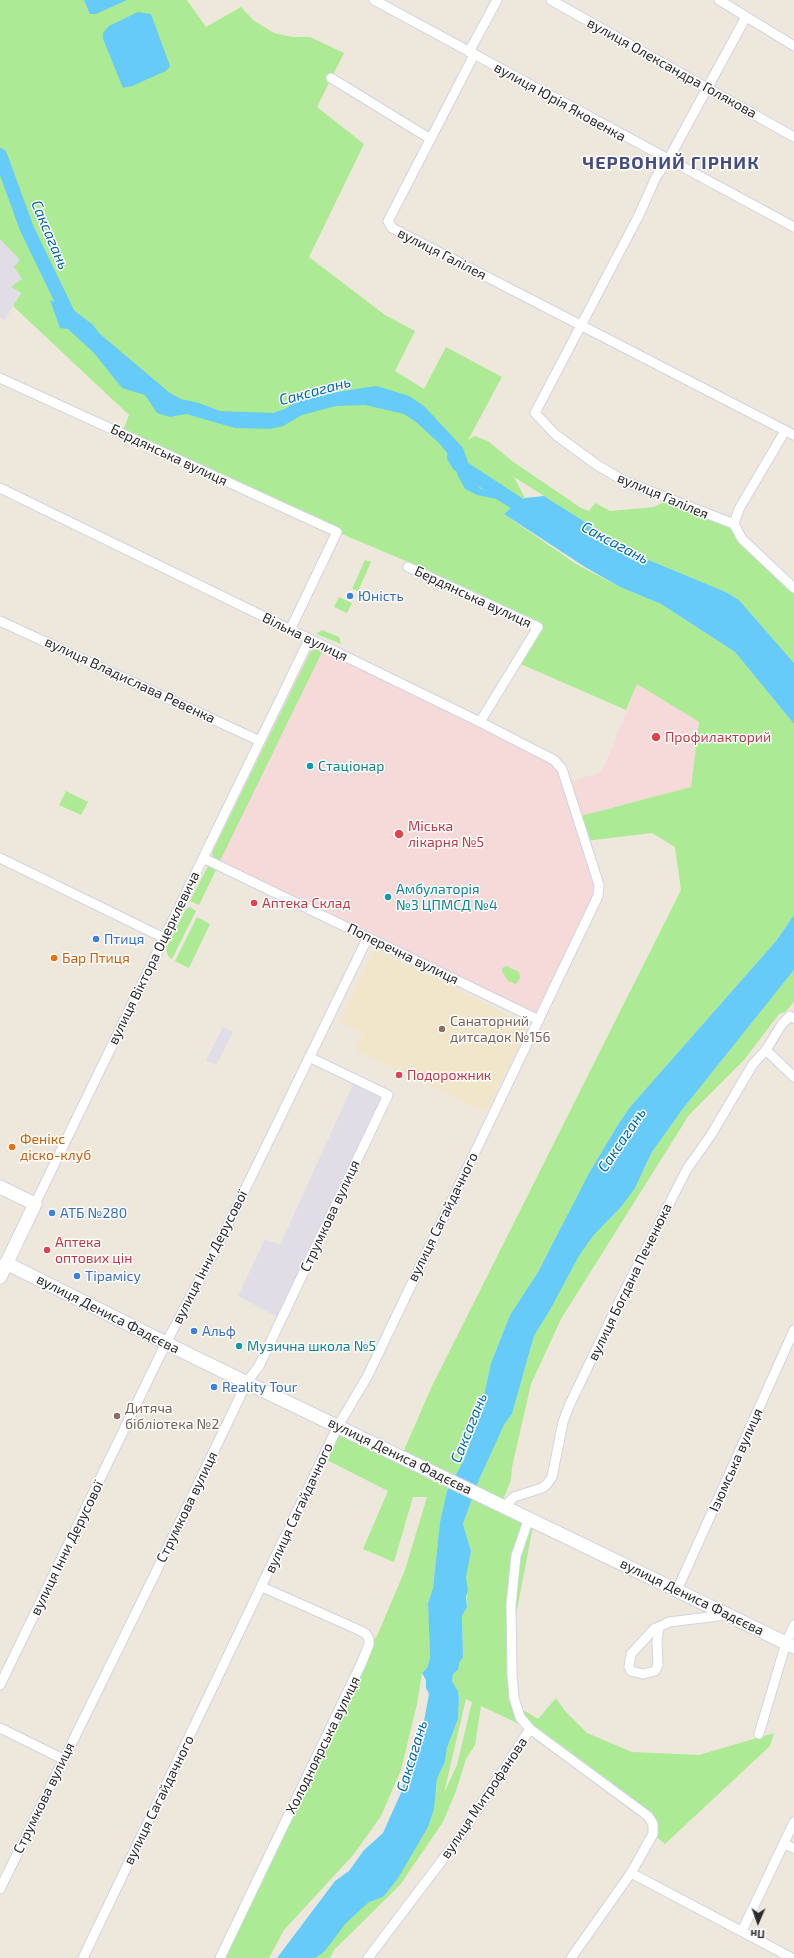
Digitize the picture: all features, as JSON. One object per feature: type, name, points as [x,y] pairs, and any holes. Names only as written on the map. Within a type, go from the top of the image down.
[{"type":"street","name":"вулиця Юрія Яковенка","points":[[374,0],[794,228]]},
{"type":"street","points":[[331,78],[429,138],[497,0]]},
{"type":"street","name":"вулиця Олександра Голякова","points":[[551,0],[794,137]]},
{"type":"street","points":[[719,0],[793,43]]},
{"type":"street","name":"вулиця Галілея","points":[[734,524],[626,482],[597,465],[556,435],[535,413],[639,215],[656,177],[668,160],[746,17]]},
{"type":"street","name":"вулиця Галілея","points":[[429,138],[388,221],[392,228],[794,435]]},
{"type":"street","name":"Бердянська вулиця","points":[[0,378],[337,532],[290,630]]},
{"type":"street","points":[[785,431],[739,509],[734,524],[742,538],[794,588]]},
{"type":"street","name":"Вільна вулиця","points":[[0,488],[309,640],[480,722],[559,764],[577,817]]},
{"type":"street","name":"Бердянська вулиця","points":[[408,567],[538,627],[480,722]]},
{"type":"street","name":"вулиця Владислава Ревенка","points":[[0,621],[260,741]]},
{"type":"street","name":"вулиця Віктора Оцерклевича","points":[[0,1277],[309,640]]},
{"type":"street","name":"вулиця Сагайдачного","points":[[83,1958],[338,1426],[367,1377],[598,896],[599,885],[577,817]]},
{"type":"street","points":[[0,858],[164,938]]},
{"type":"street","name":"Поперечна вулиця","points":[[203,858],[538,1020]]},
{"type":"street","name":"вулиця Інни Дерусової","points":[[0,1685],[166,1343],[219,1243],[368,937]]},
{"type":"street","name":"вулиця Богдана Печенюка","points":[[503,1506],[514,1497],[542,1488],[550,1480],[563,1422],[569,1406],[687,1168],[711,1135],[753,1064],[766,1050],[782,1024],[790,1016],[794,1018]]},
{"type":"street","points":[[766,1050],[794,1077]]},
{"type":"street","name":"Струмкова вулиця","points":[[0,1889],[63,1758],[154,1576],[247,1382],[259,1366],[388,1095],[309,1057]]},
{"type":"street","points":[[0,1187],[35,1204]]},
{"type":"street","name":"вулиця Дениса Фадєєва","points":[[6,1264],[790,1645]]},
{"type":"street","name":"Ізюмська вулиця","points":[[678,1590],[794,1330]]},
{"type":"street","points":[[529,1518],[516,1556],[511,1605],[514,1698],[520,1717],[530,1729]]},
{"type":"street","name":"Холодноярська вулиця","points":[[220,1958],[362,1662],[369,1644],[369,1639],[366,1634],[359,1630],[262,1587]]},
{"type":"street","points":[[659,1626],[657,1642],[658,1665],[655,1671],[642,1674],[631,1671],[629,1666],[631,1654],[641,1641],[659,1626],[669,1622],[730,1615]]},
{"type":"street","points":[[759,1734],[790,1645],[794,1625]]},
{"type":"street","points":[[0,1728],[63,1758]]},
{"type":"street","name":"вулиця Митрофанова","points":[[368,1958],[458,1838],[530,1729],[648,1816],[653,1824],[653,1834],[631,1872]]},
{"type":"street","points":[[742,1931],[794,1822]]},
{"type":"street","points":[[784,1844],[794,1848]]},
{"type":"street","points":[[571,1958],[631,1872],[792,1958]]},
{"type":"shaded area","points":[[0,239],[21,260],[23,279],[12,287],[20,293],[5,320],[0,318]]},
{"type":"shaded area","name":"Міська лікарня №5","points":[[309,640],[554,760],[567,783],[601,772],[606,763],[637,684],[699,722],[691,787],[577,817],[599,885],[539,1020],[203,858]]},
{"type":"shaded area","name":"Санаторний дитсадок №156","points":[[376,950],[529,1025],[486,1112],[356,1050],[364,1033],[340,1022],[373,952]]},
{"type":"shaded area","points":[[223,1027],[233,1032],[216,1065],[206,1060]]},
{"type":"shaded area","points":[[355,1080],[388,1095],[281,1319],[238,1296],[265,1239],[280,1245]]},
{"type":"green space","points":[[0,0],[187,0],[206,27],[241,7],[253,20],[274,33],[292,37],[310,37],[344,53],[317,107],[364,144],[309,257],[385,315],[415,331],[395,371],[424,389],[446,347],[502,377],[468,440],[475,436],[488,441],[512,461],[581,508],[589,511],[595,503],[610,511],[654,507],[669,499],[727,522],[794,588],[794,663],[739,600],[726,592],[639,556],[514,477],[525,498],[504,514],[576,564],[620,587],[661,604],[735,652],[794,724],[794,915],[776,941],[630,1107],[589,1173],[538,1272],[510,1315],[491,1363],[480,1414],[464,1460],[447,1491],[440,1522],[433,1588],[428,1603],[430,1658],[427,1668],[422,1673],[417,1704],[401,1770],[381,1816],[354,1854],[284,1930],[269,1958],[220,1958],[369,1644],[377,1636],[405,1570],[427,1497],[413,1497],[394,1562],[363,1549],[388,1491],[323,1458],[338,1426],[401,1457],[432,1386],[681,890],[675,847],[652,833],[585,841],[577,817],[691,787],[699,722],[637,684],[626,710],[516,662],[541,623],[406,561],[337,532],[122,433],[129,415],[13,306],[21,293],[11,287],[22,279],[14,267],[20,260],[0,239]]},
{"type":"green space","points":[[365,560],[371,562],[358,591],[352,589]]},
{"type":"green space","points":[[339,597],[352,603],[347,613],[334,607]]},
{"type":"green space","points":[[322,630],[339,637],[341,644],[316,634]]},
{"type":"green space","points":[[317,649],[322,652],[220,861],[214,858],[212,853],[311,651]]},
{"type":"green space","points":[[66,791],[88,802],[81,815],[59,805]]},
{"type":"green space","points":[[209,864],[217,868],[199,905],[190,901]]},
{"type":"green space","points":[[190,907],[196,911],[172,959],[168,956],[166,949],[186,909]]},
{"type":"green space","points":[[197,917],[210,924],[189,968],[175,961]]},
{"type":"green space","points":[[507,966],[519,972],[520,978],[516,984],[508,981],[502,971],[502,968]]},
{"type":"green space","points":[[794,970],[794,1002],[785,1012],[779,1014],[744,1060],[689,1115],[561,1319],[531,1384],[512,1467],[511,1480],[501,1505],[534,1521],[508,1657],[512,1703],[538,1719],[556,1698],[565,1711],[587,1733],[632,1752],[699,1755],[774,1733],[770,1746],[665,1844],[653,1834],[653,1824],[530,1729],[481,1706],[475,1745],[466,1759],[456,1791],[443,1822],[400,1885],[334,1950],[330,1958],[315,1958],[325,1950],[436,1793],[437,1779],[445,1762],[447,1748],[458,1719],[458,1691],[452,1681],[453,1674],[458,1670],[460,1661],[463,1658],[462,1616],[467,1607],[466,1578],[471,1551],[463,1524],[479,1480],[504,1425],[512,1414],[534,1336],[579,1256],[593,1236],[621,1207],[645,1168],[652,1152],[682,1110]],"holes":[[[466,1699],[472,1702],[457,1765],[444,1793]],[[403,1867],[397,1880],[383,1897],[373,1900]]]},
{"type":"water","points":[[84,0],[127,0],[96,14],[90,14]]},
{"type":"water","points":[[138,12],[151,14],[170,66],[166,71],[132,86],[123,88],[103,39],[103,33],[109,26]]},
{"type":"water","points":[[50,300],[72,309],[92,324],[100,334],[170,393],[181,399],[199,403],[220,411],[273,413],[287,408],[295,401],[308,397],[377,386],[409,396],[424,406],[463,448],[468,462],[468,477],[481,489],[521,501],[525,498],[544,496],[639,556],[726,592],[739,600],[794,663],[794,724],[735,652],[661,604],[620,587],[585,567],[504,514],[511,508],[496,499],[477,495],[465,489],[458,476],[454,462],[440,444],[416,422],[404,414],[365,405],[336,406],[302,415],[283,426],[270,429],[235,428],[186,414],[170,417],[157,413],[145,395],[122,388],[94,353],[68,329],[60,328]]},
{"type":"water","points":[[794,915],[794,970],[682,1110],[652,1152],[635,1188],[621,1207],[593,1236],[579,1256],[534,1336],[512,1414],[504,1425],[479,1480],[463,1524],[471,1551],[466,1578],[468,1590],[466,1597],[467,1607],[462,1616],[463,1658],[460,1661],[458,1670],[453,1674],[452,1681],[458,1691],[458,1719],[447,1748],[445,1762],[437,1779],[434,1809],[428,1827],[397,1880],[383,1897],[369,1902],[346,1923],[324,1952],[315,1958],[277,1958],[335,1881],[349,1871],[364,1850],[383,1833],[400,1795],[410,1764],[419,1749],[429,1694],[426,1688],[426,1680],[422,1673],[427,1668],[430,1658],[428,1603],[433,1588],[440,1522],[447,1491],[464,1460],[480,1414],[491,1363],[510,1315],[538,1272],[589,1173],[630,1107],[776,941]]},
{"type":"waterway","name":"Саксагань","points":[[0,155],[27,229],[72,322]]},
{"type":"waterway","name":"Саксагань","points":[[454,457],[459,465],[526,509]]},
{"type":"place","name":"Юність","points":[[350,596]]},
{"type":"place","name":"Профилакторий","points":[[656,737]]},
{"type":"place","name":"Стаціонар","points":[[310,766]]},
{"type":"place","name":"Міська лікарня №5","points":[[399,834]]},
{"type":"place","name":"Амбулаторія №3 ЦПМСД №4","points":[[388,897]]},
{"type":"place","name":"Аптека Склад","points":[[254,903]]},
{"type":"place","name":"Птиця","points":[[96,939]]},
{"type":"place","name":"Бар Птиця","points":[[54,958]]},
{"type":"place","name":"Санаторний дитсадок №156","points":[[442,1029]]},
{"type":"place","name":"Подорожник","points":[[399,1075]]},
{"type":"place","name":"Фенікс діско-клуб","points":[[12,1147]]},
{"type":"place","name":"АТБ №280","points":[[52,1213]]},
{"type":"place","name":"Аптека оптових цін","points":[[47,1250]]},
{"type":"place","name":"Тірамісу","points":[[77,1276]]},
{"type":"place","name":"Альф","points":[[194,1331]]},
{"type":"place","name":"Музична школа №5","points":[[239,1346]]},
{"type":"place","name":"Reality Tour","points":[[214,1387]]},
{"type":"place","name":"Дитяча бібліотека №2","points":[[117,1416]]},
{"type":"district","name":"ЧЕРВОНИЙ ГІРНИК","points":[[671,163]]}]
